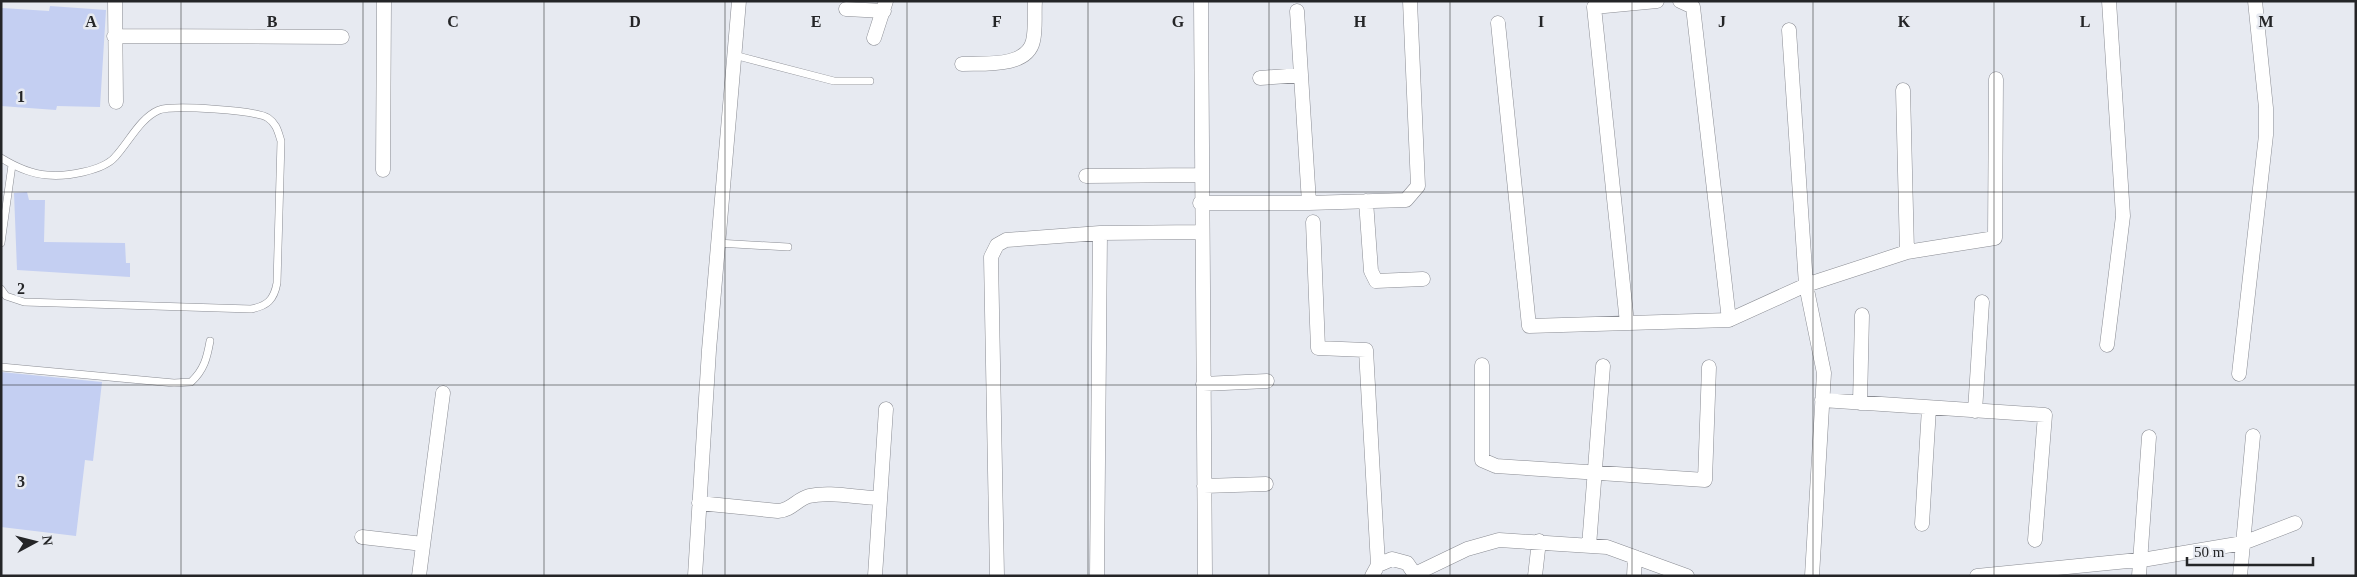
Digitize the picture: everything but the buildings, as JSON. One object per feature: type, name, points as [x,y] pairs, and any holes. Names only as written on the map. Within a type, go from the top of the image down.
[{"type":"street","points":[[115,1],[116,102]]},
{"type":"street","points":[[383,170],[384,1]]},
{"type":"street","points":[[695,576],[717,243],[739,1]]},
{"type":"street","points":[[962,64],[1006,62],[1026,54],[1033,42],[1035,1]]},
{"type":"street","points":[[1201,1],[1200,203],[1202,232],[1205,576]]},
{"type":"street","points":[[1200,203],[1309,203],[1406,200],[1418,186],[1410,1]]},
{"type":"street","points":[[1627,323],[1594,8],[1657,1]]},
{"type":"street","points":[[1680,1],[1693,7],[1729,320]]},
{"type":"street","points":[[2107,345],[2123,216],[2109,1]]},
{"type":"street","points":[[2239,374],[2266,135],[2266,108],[2255,1]]},
{"type":"street","points":[[846,9],[885,6],[874,38]]},
{"type":"street","points":[[1296,11],[1309,203]]},
{"type":"street","points":[[1498,23],[1529,326],[1729,320],[1806,285],[1907,252],[1995,238],[1996,79]]},
{"type":"street","points":[[1789,30],[1806,285],[1824,373],[1812,576]]},
{"type":"street","points":[[114,36],[342,37]]},
{"type":"street","points":[[1260,78],[1301,76]]},
{"type":"street","points":[[1903,90],[1907,252]]},
{"type":"street","points":[[1086,176],[1200,175]]},
{"type":"street","points":[[1366,201],[1371,271],[1376,281],[1423,279]]},
{"type":"street","points":[[1313,222],[1318,348],[1366,350],[1375,570]]},
{"type":"street","points":[[997,576],[991,257],[997,246],[1006,240],[1100,233],[1202,232]]},
{"type":"street","points":[[1097,576],[1100,233]]},
{"type":"street","points":[[1975,411],[1982,302]]},
{"type":"street","points":[[1860,403],[1862,315]]},
{"type":"street","points":[[1482,365],[1482,460],[1496,466],[1705,480],[1708,367]]},
{"type":"street","points":[[1589,546],[1603,366]]},
{"type":"street","points":[[1203,384],[1267,381]]},
{"type":"street","points":[[419,576],[442,393]]},
{"type":"street","points":[[1822,400],[2045,415],[2035,540]]},
{"type":"street","points":[[1922,524],[1929,408]]},
{"type":"street","points":[[875,576],[886,409]]},
{"type":"street","points":[[2240,576],[2253,436]]},
{"type":"street","points":[[2140,576],[2149,437]]},
{"type":"street","points":[[1204,486],[1266,484]]},
{"type":"street","points":[[699,503],[778,511],[790,508],[802,498],[819,495],[880,498]]},
{"type":"street","points":[[1976,576],[2042,572],[2140,560],[2243,543],[2295,523]]},
{"type":"street","points":[[362,537],[423,544]]},
{"type":"street","points":[[1375,570],[1385,561],[1400,559],[1407,563],[1416,575],[1467,549],[1499,540],[1539,541],[1607,547],[1687,576]]},
{"type":"street","points":[[1535,576],[1539,541]]},
{"type":"street","points":[[1634,576],[1635,557]]},
{"type":"lane","points":[[734,55],[834,81],[870,81]]},
{"type":"lane","points":[[1,158],[12,165],[48,175],[102,167],[114,158],[147,118],[159,110],[174,107],[252,113],[268,118],[276,126],[281,141],[277,283],[275,295],[265,306],[251,310],[24,302],[6,296],[1,289]]},
{"type":"lane","points":[[1,244],[12,165]]},
{"type":"lane","points":[[717,243],[788,247]]},
{"type":"lane","points":[[1,367],[174,383],[191,382],[199,375],[207,360],[210,341]]}]
